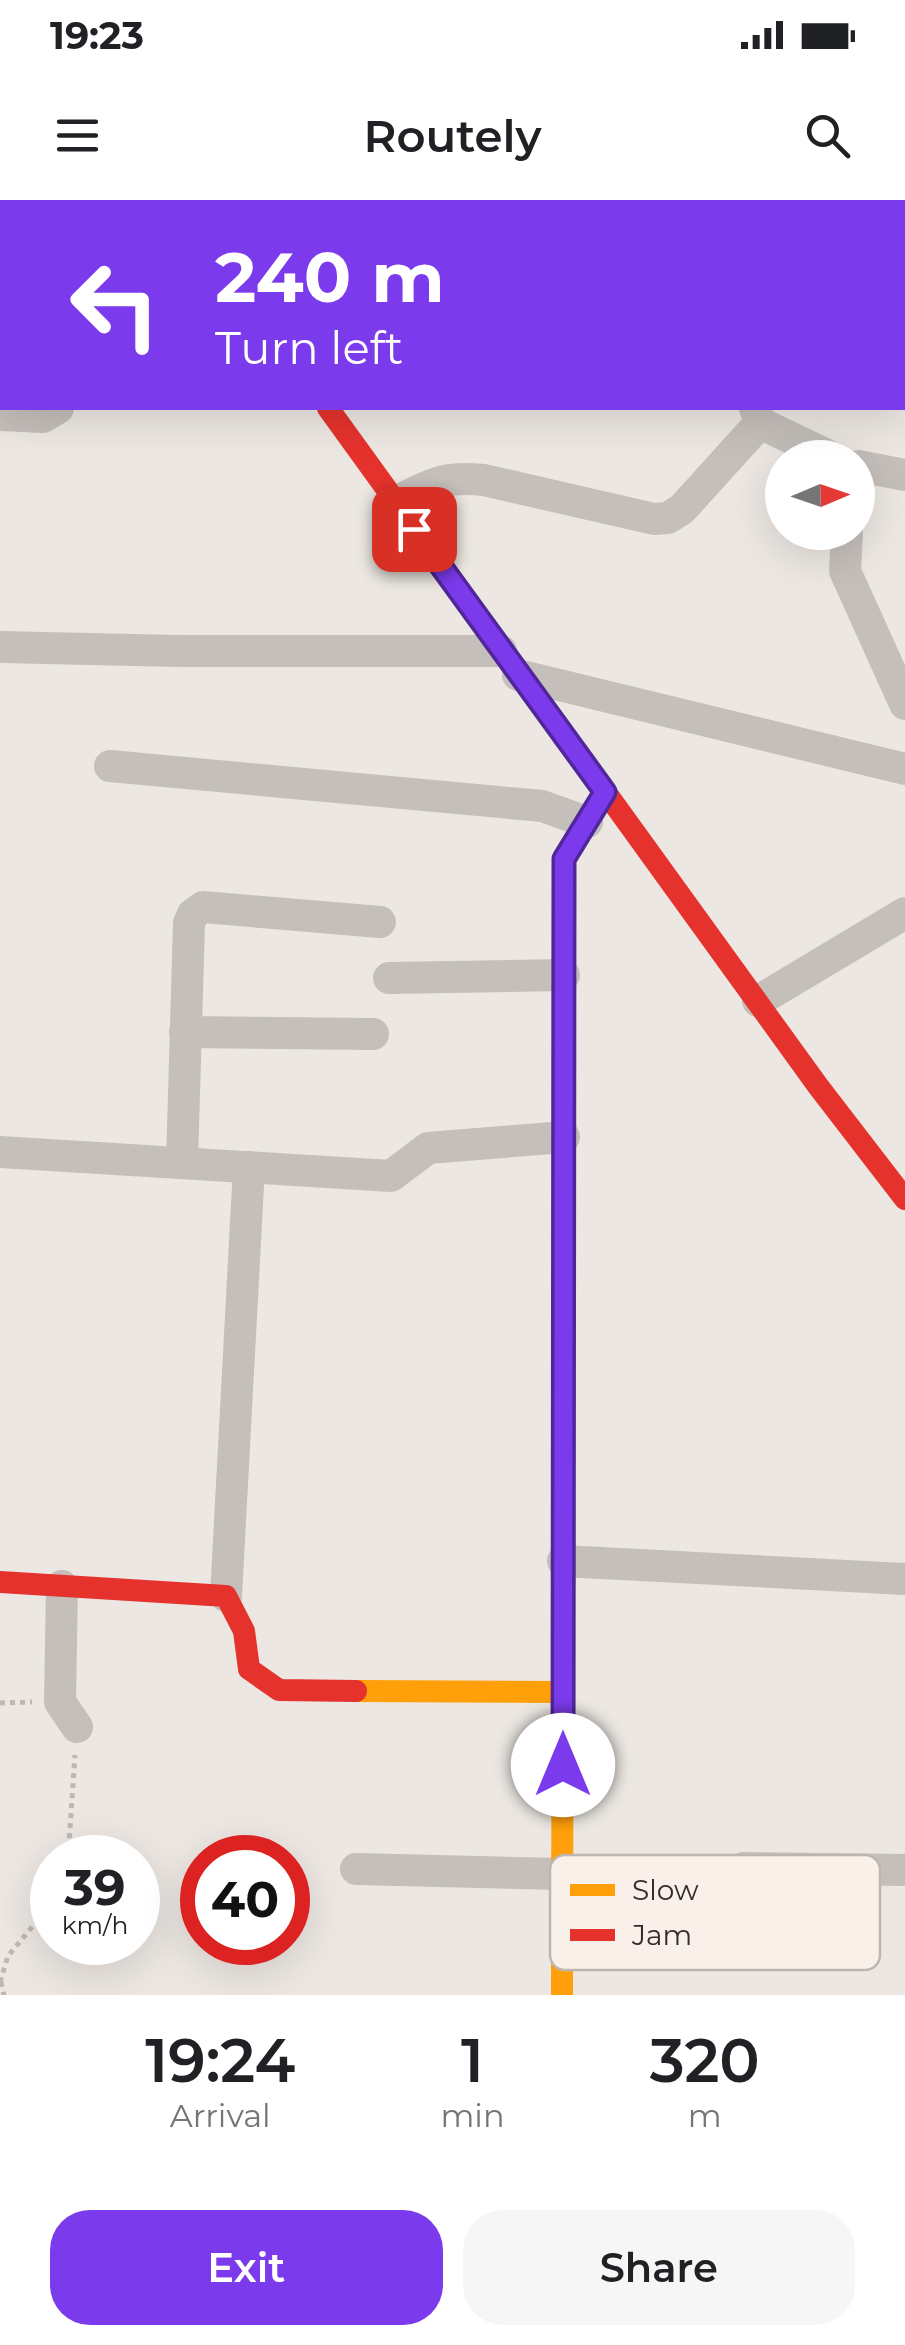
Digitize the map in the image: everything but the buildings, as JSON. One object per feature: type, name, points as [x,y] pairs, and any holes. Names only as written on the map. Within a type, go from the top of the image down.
[{"type":"street","points":[[0,415],[42,417],[54,410]]},
{"type":"street","points":[[329,410],[866,1152],[905,1199]]},
{"type":"street","points":[[395,502],[442,479],[457,477],[654,520],[668,518],[682,509],[757,415],[801,440]]},
{"type":"street","points":[[875,469],[905,475]]},
{"type":"street","points":[[846,550],[845,571],[889,631],[905,704]]},
{"type":"street","points":[[0,646],[510,663],[905,770]]},
{"type":"street","points":[[110,766],[542,806],[588,822]]},
{"type":"street","points":[[562,1855],[564,859],[605,792]]},
{"type":"street","points":[[182,1163],[189,923],[193,914],[203,907],[380,922]]},
{"type":"street","points":[[758,1001],[905,913]]},
{"type":"street","points":[[388,978],[564,974]]},
{"type":"street","points":[[185,1032],[374,1034]]},
{"type":"street","points":[[0,1152],[391,1176],[428,1148],[564,1137]]},
{"type":"street","points":[[249,1167],[226,1596],[244,1631],[249,1669],[279,1690],[563,1692]]},
{"type":"street","points":[[563,1561],[905,1579]]},
{"type":"street","points":[[0,1582],[226,1596]]},
{"type":"street","points":[[62,1586],[60,1702],[77,1727]]},
{"type":"street","points":[[356,1869],[550,1874]]},
{"type":"street","points":[[880,1870],[905,1870]]},
{"type":"path","points":[[70,1835],[77,1727]]},
{"type":"path","points":[[4,1995],[0,1982],[8,1956],[30,1929]]},
{"type":"traffic: slow","points":[[562,1855],[563,1483]]},
{"type":"traffic: slow","points":[[356,1691],[563,1692]]},
{"type":"traffic: slow","points":[[562,1970],[562,1995]]},
{"type":"traffic: jam","points":[[329,410],[818,1086],[905,1199]]},
{"type":"traffic: jam","points":[[563,1483],[565,859],[605,792]]},
{"type":"traffic: jam","points":[[0,1582],[226,1596],[244,1631],[249,1669],[279,1690],[356,1691]]},
{"type":"route","points":[[414,529],[605,792],[564,859],[563,1765]]}]
